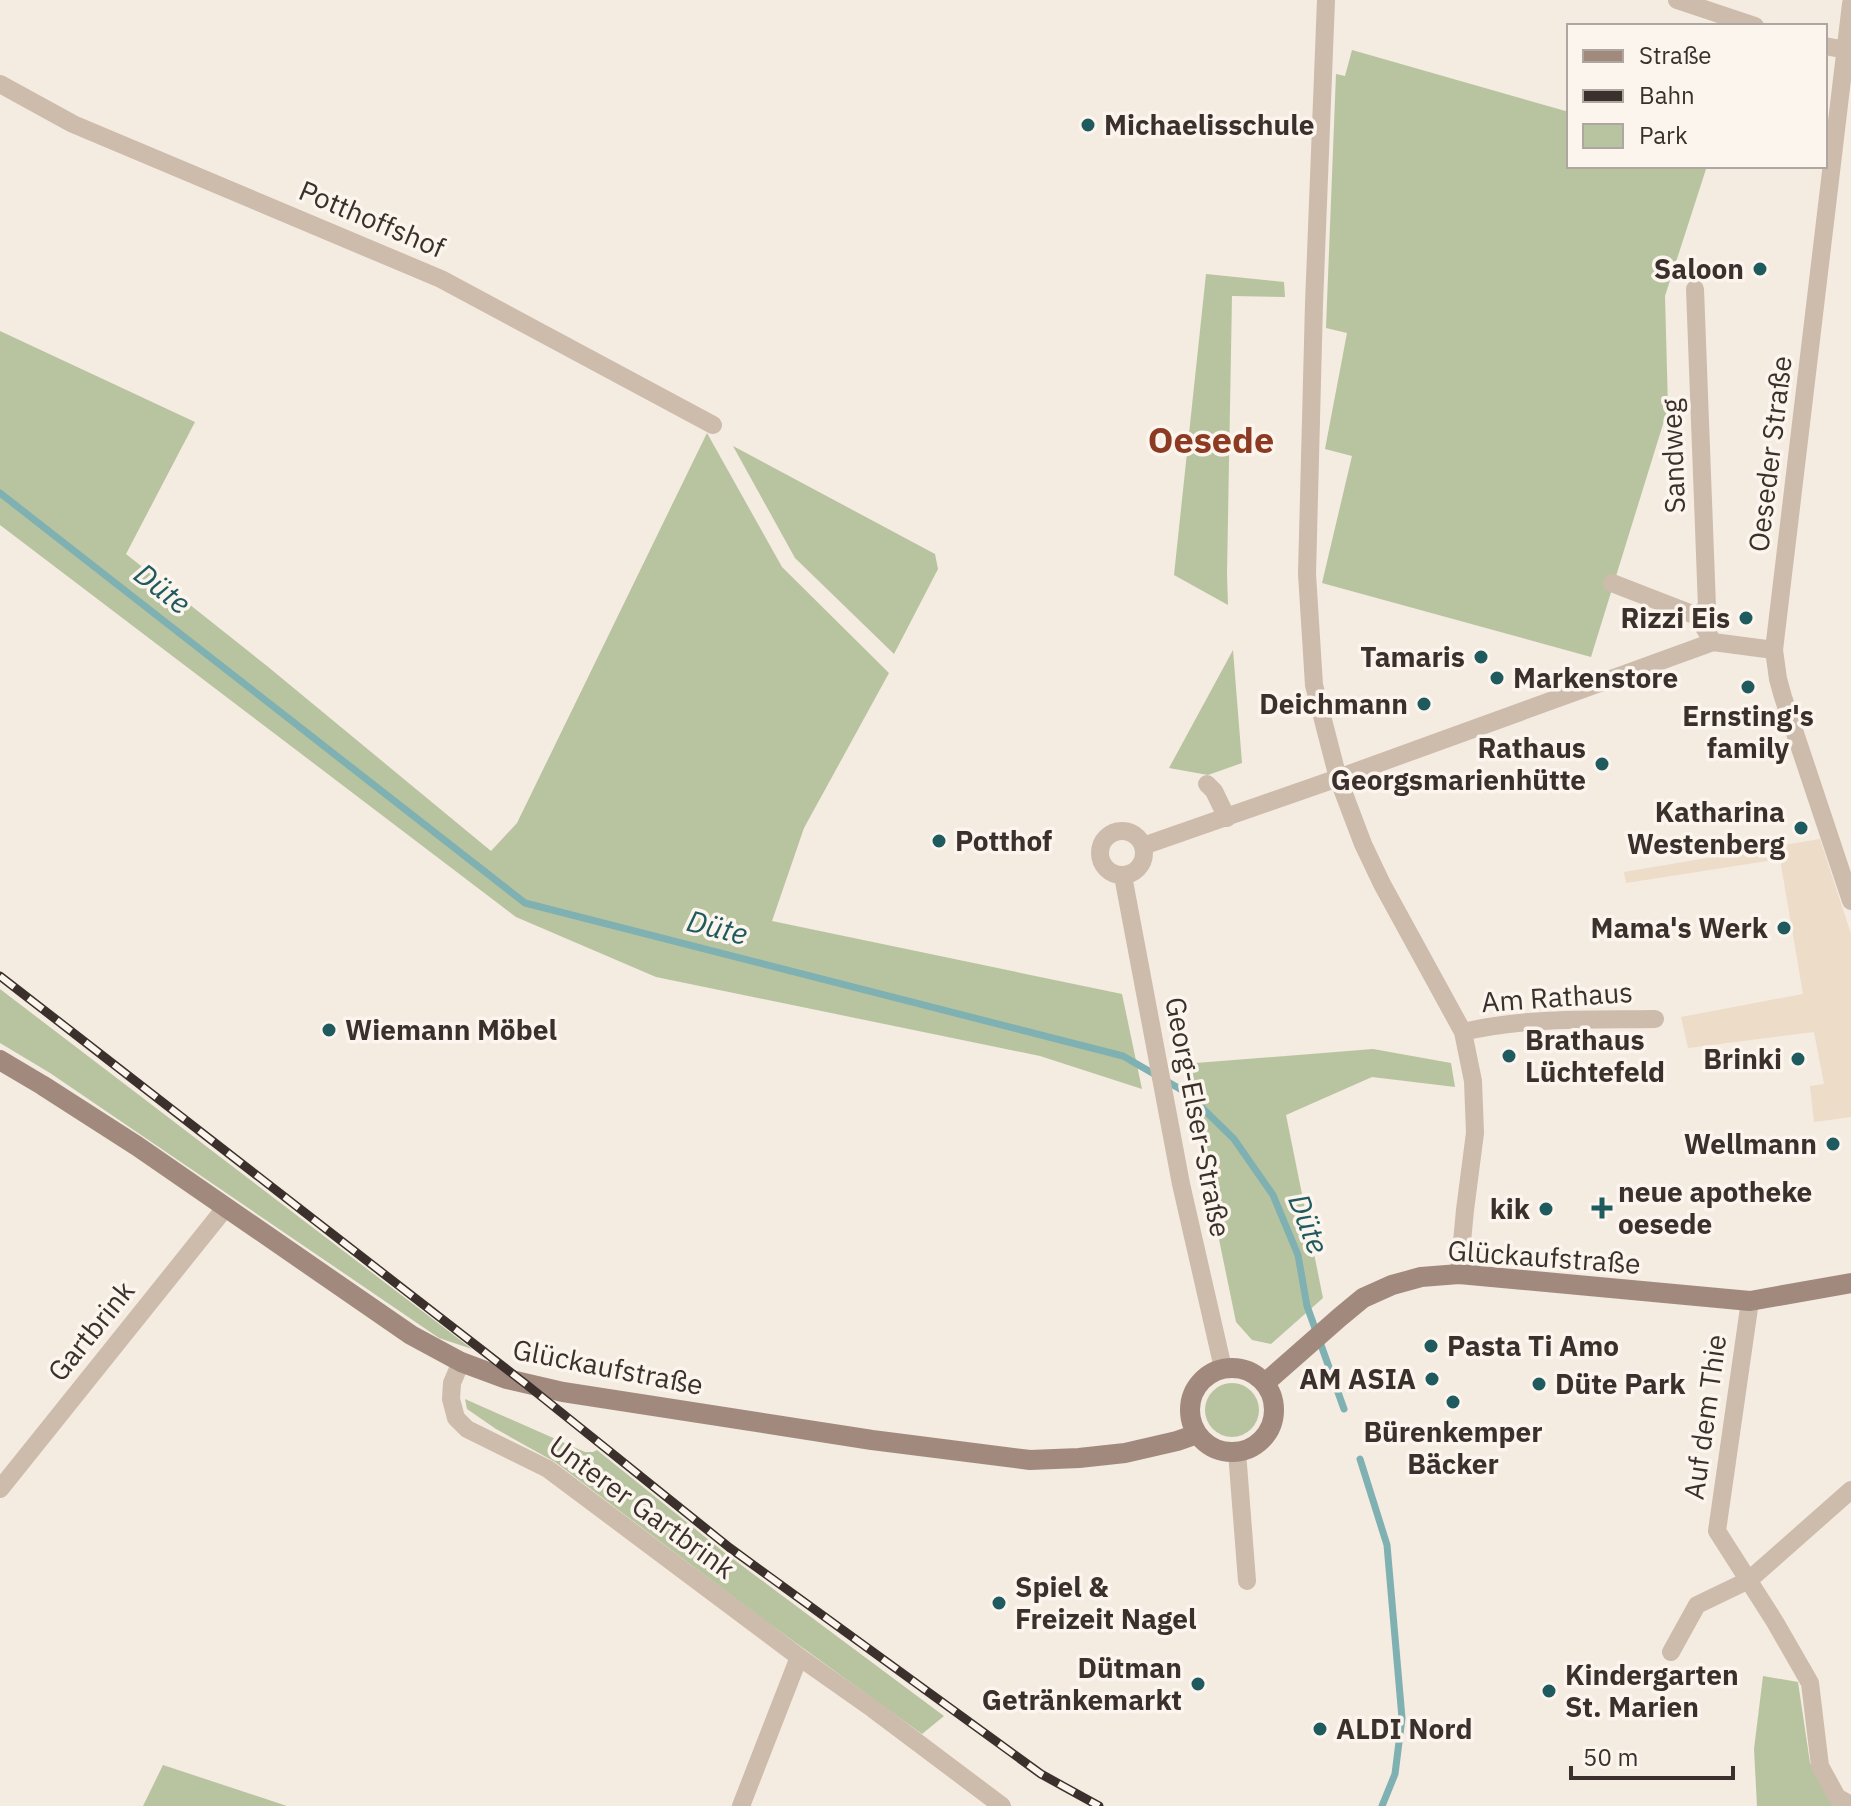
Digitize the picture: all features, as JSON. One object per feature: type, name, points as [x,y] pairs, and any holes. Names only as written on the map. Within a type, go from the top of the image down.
[{"type":"main road","name":"Glückaufstraße","points":[[0,1060],[137,1146],[411,1335],[461,1362],[507,1379],[563,1392],[872,1440],[1030,1460],[1125,1453],[1197,1434]]},
{"type":"main road","name":"Glückaufstraße","points":[[1265,1383],[1363,1298],[1421,1277],[1459,1274],[1750,1301],[1851,1283]]},
{"type":"main road","points":[[1235,1367],[1256,1375],[1265,1383],[1275,1406],[1274,1419],[1260,1441],[1237,1452],[1226,1451],[1214,1448],[1197,1434],[1191,1421],[1190,1408],[1193,1394],[1210,1373],[1235,1367]]},
{"type":"street","points":[[1326,0],[1307,574],[1314,685],[1338,778],[1363,844],[1463,1032],[1473,1081],[1475,1133],[1459,1274]]},
{"type":"street","points":[[1677,0],[1749,24]]},
{"type":"street","name":"Oeseder Straße","points":[[1851,4],[1774,650],[1783,697],[1847,872],[1851,901]]},
{"type":"street","points":[[1827,46],[1846,50]]},
{"type":"street","name":"Potthoffshof","points":[[0,84],[73,124],[441,279],[713,425]]},
{"type":"street","name":"Sandweg","points":[[1695,289],[1707,607],[1697,616]]},
{"type":"street","points":[[1612,583],[1697,616],[1713,642]]},
{"type":"street","points":[[1143,846],[1713,642],[1774,650]]},
{"type":"street","points":[[1207,784],[1214,791],[1227,818]]},
{"type":"street","points":[[1112,833],[1134,834],[1143,846],[1140,865],[1130,874],[1115,875],[1103,865],[1100,850],[1102,843],[1112,833]]},
{"type":"street","name":"Georg-Elser-Straße","points":[[1123,876],[1169,1122],[1223,1368]]},
{"type":"street","name":"Am Rathaus","points":[[1463,1032],[1490,1025],[1655,1019]]},
{"type":"street","name":"Gartbrink","points":[[0,1489],[226,1207]]},
{"type":"street","name":"Auf dem Thie","points":[[1750,1301],[1717,1531],[1810,1683],[1820,1766],[1837,1797],[1851,1805]]},
{"type":"street","name":"Unterer Gartbrink","points":[[461,1362],[452,1383],[451,1399],[456,1418],[467,1429],[548,1469],[1002,1806]]},
{"type":"street","points":[[1237,1452],[1247,1581]]},
{"type":"street","points":[[1671,1652],[1697,1605],[1749,1580],[1851,1490]]},
{"type":"street","points":[[741,1806],[799,1657]]},
{"type":"green space","points":[[1352,50],[1567,111],[1567,168],[1706,168],[1665,296],[1668,408],[1591,657],[1322,583],[1352,456],[1325,449],[1347,333],[1326,328],[1336,74],[1345,76]]},
{"type":"green space","points":[[1206,274],[1284,282],[1285,297],[1232,296],[1228,605],[1174,575]]},
{"type":"green space","points":[[0,331],[195,422],[126,554],[491,851],[517,823],[707,433],[782,567],[889,673],[804,828],[772,921],[1122,994],[1142,1089],[1040,1056],[656,977],[516,917],[0,525]]},
{"type":"green space","points":[[733,446],[935,554],[938,569],[894,654],[795,558]]},
{"type":"green space","points":[[1233,650],[1242,763],[1208,775],[1169,768]]},
{"type":"green space","points":[[0,989],[472,1349],[439,1338],[50,1073],[0,1043]]},
{"type":"green space","points":[[1373,1049],[1451,1063],[1455,1087],[1372,1077],[1286,1115],[1323,1298],[1271,1344],[1252,1340],[1236,1322],[1183,1064]]},
{"type":"green space","points":[[1232,1383],[1251,1391],[1259,1410],[1251,1429],[1232,1437],[1213,1429],[1205,1410],[1213,1391]]},
{"type":"green space","points":[[465,1399],[585,1452],[597,1450],[725,1553],[944,1716],[922,1734],[760,1617],[555,1462],[467,1409]]},
{"type":"green space","points":[[1763,1676],[1798,1682],[1810,1763],[1834,1806],[1757,1806],[1754,1749]]},
{"type":"green space","points":[[163,1765],[287,1806],[143,1806]]},
{"type":"shaded area","points":[[1820,839],[1851,934],[1851,1117],[1814,1122],[1810,1086],[1824,1084],[1814,1032],[1688,1048],[1681,1017],[1803,994],[1780,859],[1626,883],[1624,872]]},
{"type":"waterway","name":"Düte","points":[[0,493],[525,903],[1123,1056],[1187,1093],[1234,1139],[1273,1195],[1298,1255],[1307,1306],[1344,1409]]},
{"type":"waterway","name":"Düte","points":[[1360,1459],[1387,1545],[1402,1718],[1395,1774],[1382,1806]]},
{"type":"railway","points":[[0,976],[527,1385],[730,1548],[1041,1774],[1099,1806]]},
{"type":"place","name":"Michaelisschule","points":[[1088,125]]},
{"type":"place","name":"Saloon","points":[[1760,269]]},
{"type":"place","name":"Rizzi Eis","points":[[1746,618]]},
{"type":"place","name":"Tamaris","points":[[1481,657]]},
{"type":"place","name":"Markenstore","points":[[1497,678]]},
{"type":"place","name":"Ernsting's family","points":[[1748,687]]},
{"type":"place","name":"Deichmann","points":[[1424,704]]},
{"type":"place","name":"Rathaus Georgsmarienhütte","points":[[1602,764]]},
{"type":"place","name":"Katharina Westenberg","points":[[1801,828]]},
{"type":"place","name":"Potthof","points":[[939,841]]},
{"type":"place","name":"Mama's Werk","points":[[1784,928]]},
{"type":"place","name":"Wiemann Möbel","points":[[329,1030]]},
{"type":"place","name":"Brathaus Lüchtefeld","points":[[1509,1056]]},
{"type":"place","name":"Brinki","points":[[1798,1059]]},
{"type":"place","name":"Wellmann","points":[[1833,1144]]},
{"type":"place","name":"neue apotheke oesede","points":[[1602,1208]]},
{"type":"place","name":"kik","points":[[1546,1209]]},
{"type":"place","name":"Pasta Ti Amo","points":[[1431,1346]]},
{"type":"place","name":"AM ASIA","points":[[1432,1379]]},
{"type":"place","name":"Düte Park","points":[[1539,1384]]},
{"type":"place","name":"Bürenkemper Bäcker","points":[[1453,1402]]},
{"type":"place","name":"Spiel & Freizeit Nagel","points":[[999,1603]]},
{"type":"place","name":"Dütman Getränkemarkt","points":[[1198,1684]]},
{"type":"place","name":"Kindergarten St. Marien","points":[[1549,1691]]},
{"type":"place","name":"ALDI Nord","points":[[1320,1729]]},
{"type":"district","name":"Oesede","points":[[1211,440]]}]
